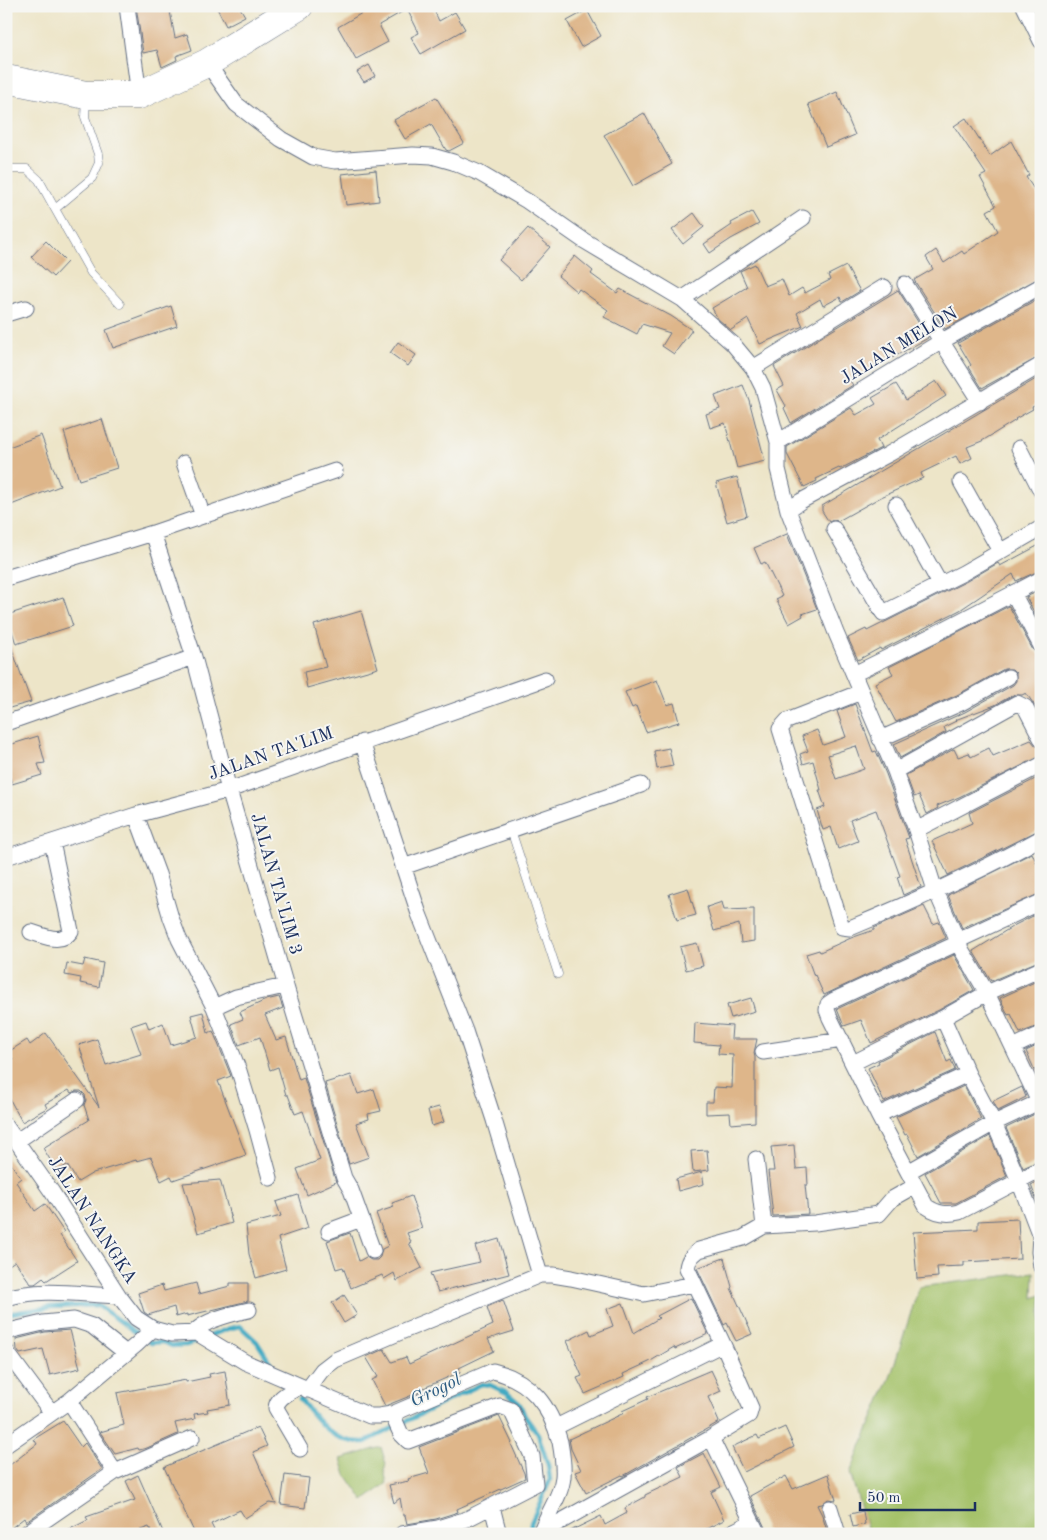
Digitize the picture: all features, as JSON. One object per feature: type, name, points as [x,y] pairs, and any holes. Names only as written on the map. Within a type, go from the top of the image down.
[{"type":"highway","points":[[6,79],[86,95],[139,95],[207,63],[299,6]]},
{"type":"street","points":[[128,6],[139,95]]},
{"type":"street","points":[[1024,6],[1041,41]]},
{"type":"street","points":[[207,63],[236,104],[281,139],[313,157],[335,161],[413,155],[432,156],[453,162],[479,173],[528,201],[583,240],[682,299],[733,344],[753,368],[763,388],[778,442],[778,469],[788,510],[836,633],[894,771],[936,891],[958,942],[988,992],[1040,1101],[994,1123],[908,1172]]},
{"type":"street","points":[[682,299],[803,218]]},
{"type":"street","points":[[905,284],[980,402]]},
{"type":"street","name":"JALAN MELON","points":[[778,442],[942,341],[1041,286]]},
{"type":"street","points":[[753,368],[884,287]]},
{"type":"street","points":[[6,314],[26,308]]},
{"type":"street","points":[[788,510],[980,402],[1041,365]]},
{"type":"street","points":[[1019,448],[1041,491]]},
{"type":"street","points":[[184,463],[203,516]]},
{"type":"street","points":[[6,578],[153,533],[335,471]]},
{"type":"street","points":[[961,482],[1000,552]]},
{"type":"street","points":[[896,505],[940,584]]},
{"type":"street","points":[[834,529],[883,613],[1000,552],[1041,528]]},
{"type":"street","name":"JALAN TA'LIM 3","points":[[153,533],[194,657],[229,790],[286,990],[344,1178],[351,1190],[373,1251]]},
{"type":"street","points":[[854,674],[933,636],[1041,579]]},
{"type":"street","points":[[1013,593],[1041,646]]},
{"type":"street","points":[[6,723],[194,657]]},
{"type":"street","points":[[880,739],[961,703],[1008,677]]},
{"type":"street","name":"JALAN TA'LIM","points":[[6,857],[136,815],[229,790],[545,679]]},
{"type":"street","points":[[861,692],[787,721],[780,729],[840,924],[844,928],[850,928],[936,891],[1041,838]]},
{"type":"street","points":[[894,771],[1017,703],[1025,707],[1041,738]]},
{"type":"street","points":[[362,742],[419,914],[470,1049],[494,1120],[540,1275]]},
{"type":"street","points":[[916,830],[1041,765]]},
{"type":"street","points":[[403,867],[641,785]]},
{"type":"street","points":[[136,815],[158,874],[171,918],[214,1006],[239,1071],[270,1178]]},
{"type":"street","points":[[31,932],[57,940],[68,935],[71,931],[52,842]]},
{"type":"street","points":[[1041,902],[828,1004],[827,1010],[878,1115],[926,1206],[941,1214],[960,1212],[1041,1169]]},
{"type":"street","points":[[853,1063],[943,1018],[988,992],[1041,969]]},
{"type":"street","points":[[214,1006],[245,995],[280,986],[286,990]]},
{"type":"street","points":[[943,1018],[968,1074],[994,1123],[1019,1180],[1040,1236],[1039,1252],[1041,1266]]},
{"type":"street","points":[[1013,1047],[1041,1034]]},
{"type":"street","points":[[763,1052],[842,1040]]},
{"type":"street","points":[[878,1115],[968,1074]]},
{"type":"street","points":[[17,1141],[77,1100]]},
{"type":"street","name":"JALAN NANGKA","points":[[6,1126],[119,1296],[136,1318],[141,1340]]},
{"type":"street","points":[[756,1159],[764,1226]]},
{"type":"street","points":[[540,1533],[711,1438],[747,1416],[751,1410],[723,1344],[687,1268],[688,1262],[694,1254],[699,1250],[744,1238],[764,1226],[815,1223],[848,1217],[873,1216],[882,1211],[892,1199],[915,1186]]},
{"type":"street","points":[[329,1231],[361,1219]]},
{"type":"street","points":[[300,1449],[276,1408],[276,1402],[280,1398],[304,1388],[335,1360],[403,1331],[540,1275],[571,1278],[644,1294],[694,1284]]},
{"type":"street","points":[[6,1283],[11,1297],[72,1292],[97,1296],[119,1296]]},
{"type":"street","points":[[196,1333],[202,1326],[208,1323],[249,1310]]},
{"type":"street","points":[[6,1333],[43,1323],[74,1320],[141,1340],[172,1334],[196,1333],[245,1362],[370,1416],[393,1416],[493,1371],[508,1375],[523,1383],[546,1407],[556,1427],[562,1454],[563,1477],[559,1492],[540,1533]]},
{"type":"street","points":[[6,1444],[69,1401],[141,1340]]},
{"type":"street","points":[[556,1427],[723,1344]]},
{"type":"street","points":[[6,1351],[52,1413]]},
{"type":"street","points":[[69,1401],[115,1472]]},
{"type":"street","points":[[393,1416],[401,1434],[408,1441],[500,1406],[511,1410],[532,1456],[535,1484],[467,1519],[438,1528],[402,1534]]},
{"type":"street","points":[[25,1534],[115,1472],[192,1438]]},
{"type":"street","points":[[711,1438],[755,1528],[728,1534]]},
{"type":"street","points":[[492,1507],[498,1534]]},
{"type":"street","points":[[830,1508],[838,1534]]},
{"type":"lane","points":[[55,209],[92,178],[99,163],[98,154],[85,117],[86,95]]},
{"type":"lane","points":[[6,171],[10,169],[28,169],[39,180],[91,273],[120,304]]},
{"type":"lane","points":[[511,830],[558,974]]},
{"type":"green space","points":[[1034,1272],[1033,1298],[1041,1295],[1041,1534],[869,1534],[850,1473],[891,1375],[919,1287]]},
{"type":"green space","points":[[381,1447],[386,1464],[384,1470],[387,1483],[364,1501],[346,1475],[341,1459]]},
{"type":"building","points":[[136,6],[169,6],[175,38],[187,34],[192,50],[176,56],[177,60],[162,67],[157,50],[143,53]]},
{"type":"building","points":[[216,6],[239,6],[245,16],[226,26]]},
{"type":"building","points":[[374,6],[432,6],[439,21],[455,12],[465,29],[421,54],[411,37],[419,33],[407,9],[379,25],[388,42],[356,59],[338,27]]},
{"type":"building","points":[[587,10],[601,36],[581,47],[567,21]]},
{"type":"building","points":[[369,65],[375,76],[364,82],[357,72]]},
{"type":"building","points":[[837,92],[855,135],[826,147],[808,104]]},
{"type":"building","points":[[436,97],[464,143],[449,151],[446,150],[431,124],[405,139],[394,120]]},
{"type":"building","points":[[644,113],[672,164],[633,186],[604,135]]},
{"type":"building","points":[[966,118],[990,156],[1011,141],[1029,175],[1026,177],[1041,200],[1041,277],[945,329],[914,280],[933,269],[926,257],[936,250],[944,263],[962,251],[964,254],[998,231],[987,211],[996,206],[980,177],[986,174],[954,126]]},
{"type":"building","points":[[376,170],[379,201],[346,205],[342,174]]},
{"type":"building","points":[[752,212],[759,224],[710,253],[704,244],[732,225],[731,223]]},
{"type":"building","points":[[694,213],[704,227],[683,244],[672,230]]},
{"type":"building","points":[[528,228],[550,247],[521,280],[499,260]]},
{"type":"building","points":[[46,241],[67,262],[53,277],[31,257]]},
{"type":"building","points":[[575,256],[593,271],[591,274],[617,293],[620,289],[671,316],[692,330],[674,354],[662,346],[670,333],[642,324],[637,334],[604,317],[608,310],[579,289],[577,292],[558,276]]},
{"type":"building","points":[[755,264],[765,286],[782,279],[789,296],[802,288],[805,293],[830,280],[828,275],[846,266],[860,291],[842,302],[840,297],[823,306],[820,299],[797,313],[803,326],[760,344],[748,319],[731,330],[718,319],[712,308],[747,287],[740,271]]},
{"type":"building","points":[[898,290],[928,338],[850,381],[853,385],[791,423],[784,408],[786,406],[777,390],[784,386],[774,366]]},
{"type":"building","points":[[1041,297],[1041,356],[982,388],[969,367],[971,365],[958,343]]},
{"type":"building","points":[[171,306],[177,326],[113,348],[106,330]]},
{"type":"building","points":[[398,342],[416,355],[408,366],[390,353]]},
{"type":"building","points":[[1041,376],[1041,403],[1032,407],[1033,409],[982,441],[967,447],[972,458],[960,464],[956,456],[921,473],[923,478],[881,497],[838,521],[833,520],[829,522],[822,511],[822,506]]},
{"type":"building","points":[[936,381],[946,396],[877,440],[881,448],[816,479],[817,481],[804,487],[787,454],[787,447],[851,408],[856,415],[876,404],[872,398],[896,384],[906,400]]},
{"type":"building","points":[[743,385],[749,400],[765,461],[737,468],[725,423],[710,428],[706,414],[720,409],[715,396]]},
{"type":"building","points":[[102,419],[117,468],[79,480],[64,432]]},
{"type":"building","points":[[41,435],[60,486],[6,507],[6,448]]},
{"type":"building","points":[[737,477],[747,516],[727,522],[716,483]]},
{"type":"building","points":[[787,534],[817,609],[802,614],[803,616],[789,624],[776,599],[782,596],[765,562],[761,564],[754,548]]},
{"type":"building","points":[[1041,544],[1041,570],[1016,581],[1013,574],[960,610],[858,660],[848,638],[866,629],[867,631],[967,581],[998,563],[1000,566]]},
{"type":"building","points":[[1041,590],[1041,625],[1026,597]]},
{"type":"building","points":[[63,597],[73,626],[16,644],[7,615]]},
{"type":"building","points":[[1009,606],[1033,650],[1041,655],[1041,717],[1026,693],[1013,695],[995,705],[955,720],[944,727],[946,732],[900,758],[894,744],[965,712],[1013,685],[1016,681],[1016,673],[1012,669],[1004,669],[957,695],[896,722],[875,683],[893,674],[889,667]]},
{"type":"building","points":[[361,611],[378,668],[307,688],[304,672],[326,667],[314,625]]},
{"type":"building","points":[[8,638],[31,702],[6,709],[6,639]]},
{"type":"building","points":[[657,680],[667,705],[674,703],[679,722],[646,732],[636,706],[632,708],[625,692]]},
{"type":"building","points":[[855,704],[873,752],[876,751],[886,774],[909,838],[905,839],[921,887],[903,895],[897,877],[900,876],[876,810],[850,820],[858,841],[838,849],[831,827],[823,830],[817,810],[825,807],[819,790],[821,790],[813,761],[803,764],[800,754],[808,751],[802,736],[817,730],[823,745],[846,737],[837,711]],"holes":[[[856,746],[864,769],[836,779],[828,755]]]},
{"type":"building","points":[[38,736],[45,763],[38,764],[42,775],[12,784],[6,766],[6,746]]},
{"type":"building","points":[[1031,740],[1036,746],[1041,747],[1041,756],[937,806],[938,808],[927,814],[919,795],[914,797],[906,775],[954,749],[958,757],[969,753],[971,757],[989,748],[993,756]]},
{"type":"building","points":[[669,748],[673,766],[657,769],[654,751]]},
{"type":"building","points":[[1041,776],[1041,829],[948,875],[932,841],[972,823],[969,813]]},
{"type":"building","points":[[1032,853],[1041,872],[1041,893],[962,928],[948,895]]},
{"type":"building","points":[[688,888],[696,915],[677,920],[669,894]]},
{"type":"building","points":[[722,902],[724,910],[754,909],[754,941],[741,943],[739,924],[714,931],[707,907]]},
{"type":"building","points":[[924,906],[933,924],[939,922],[946,938],[824,995],[814,976],[806,954],[819,950],[820,952],[874,930],[874,928]]},
{"type":"building","points":[[1041,912],[1041,960],[991,981],[973,951],[1015,925]]},
{"type":"building","points":[[697,943],[703,966],[686,970],[680,947]]},
{"type":"building","points":[[954,955],[974,990],[939,1010],[871,1043],[861,1020],[844,1026],[837,1009]]},
{"type":"building","points":[[85,959],[103,963],[99,987],[80,983],[81,978],[65,975],[67,963],[83,966]]},
{"type":"building","points":[[1041,979],[1041,1025],[1020,1033],[1011,1014],[1008,1015],[1000,998]]},
{"type":"building","points":[[279,997],[283,1008],[265,1015],[276,1040],[286,1037],[299,1080],[304,1078],[336,1182],[307,1195],[297,1169],[320,1160],[303,1111],[295,1114],[288,1095],[286,1095],[278,1067],[270,1070],[260,1037],[239,1045],[231,1024],[243,1019],[240,1012],[266,1000]]},
{"type":"building","points":[[751,998],[755,1011],[731,1018],[727,1005]]},
{"type":"building","points":[[203,1012],[208,1033],[213,1031],[231,1076],[218,1081],[246,1155],[173,1180],[171,1176],[161,1181],[151,1157],[93,1173],[78,1182],[67,1165],[57,1171],[43,1148],[89,1120],[84,1105],[85,1095],[81,1091],[71,1093],[69,1090],[45,1104],[47,1108],[22,1122],[6,1092],[6,1062],[13,1060],[8,1052],[27,1040],[30,1045],[46,1033],[99,1107],[79,1045],[97,1039],[106,1065],[141,1054],[131,1026],[146,1021],[149,1029],[163,1023],[171,1045],[197,1037],[191,1015]]},
{"type":"building","points":[[695,1023],[732,1026],[731,1039],[757,1039],[754,1053],[755,1122],[731,1124],[730,1113],[706,1114],[706,1102],[713,1102],[714,1087],[732,1088],[733,1055],[718,1054],[719,1045],[694,1043]]},
{"type":"building","points":[[935,1032],[947,1062],[951,1060],[955,1070],[884,1102],[868,1068]]},
{"type":"building","points":[[1041,1044],[1041,1084],[1026,1051]]},
{"type":"building","points":[[351,1075],[358,1094],[374,1089],[381,1111],[368,1114],[369,1119],[356,1123],[369,1157],[349,1164],[325,1083]]},
{"type":"building","points":[[964,1086],[981,1119],[918,1156],[896,1117]]},
{"type":"building","points":[[1022,1087],[1026,1097],[998,1111],[993,1101]]},
{"type":"building","points":[[439,1107],[444,1122],[432,1126],[428,1110]]},
{"type":"building","points":[[1041,1111],[1041,1160],[1023,1168],[1006,1128]]},
{"type":"building","points":[[990,1136],[1007,1176],[956,1203],[941,1203],[925,1173]]},
{"type":"building","points":[[794,1145],[796,1169],[807,1168],[808,1185],[805,1185],[808,1214],[773,1216],[768,1171],[774,1171],[771,1147]]},
{"type":"building","points":[[707,1150],[709,1170],[693,1172],[691,1151]]},
{"type":"building","points":[[6,1157],[21,1178],[16,1182],[35,1211],[45,1204],[64,1232],[60,1235],[77,1261],[46,1281],[43,1278],[35,1284],[31,1284],[15,1261],[6,1267]]},
{"type":"building","points":[[702,1172],[704,1184],[678,1191],[676,1179]]},
{"type":"building","points":[[220,1180],[232,1223],[198,1233],[183,1183]]},
{"type":"building","points":[[1041,1180],[1041,1212],[1031,1185]]},
{"type":"building","points":[[298,1195],[308,1228],[278,1238],[286,1269],[256,1278],[249,1254],[246,1225],[281,1216],[276,1202]]},
{"type":"building","points":[[411,1196],[422,1228],[407,1233],[411,1242],[409,1243],[422,1268],[397,1281],[394,1273],[384,1279],[382,1275],[351,1288],[343,1267],[336,1269],[327,1241],[350,1233],[359,1261],[366,1257],[371,1260],[377,1260],[382,1249],[388,1246],[376,1213],[394,1207],[392,1203]]},
{"type":"building","points":[[1018,1219],[1020,1259],[964,1262],[964,1266],[937,1267],[938,1277],[917,1279],[913,1232],[978,1229],[978,1221]]},
{"type":"building","points":[[499,1239],[509,1274],[438,1292],[430,1273],[480,1262],[475,1246]]},
{"type":"building","points":[[724,1258],[731,1288],[752,1334],[736,1341],[727,1323],[724,1325],[697,1268]]},
{"type":"building","points":[[196,1283],[199,1294],[230,1286],[230,1283],[248,1283],[248,1301],[187,1316],[187,1314],[176,1317],[174,1307],[148,1315],[144,1312],[138,1293],[162,1285],[164,1291]]},
{"type":"building","points":[[344,1295],[357,1315],[344,1323],[332,1303]]},
{"type":"building","points":[[691,1298],[708,1334],[675,1349],[674,1347],[649,1362],[623,1374],[624,1377],[585,1394],[577,1378],[582,1376],[567,1341],[589,1330],[591,1335],[613,1326],[607,1309],[623,1303],[634,1333],[659,1318],[657,1316]]},
{"type":"building","points":[[503,1300],[514,1331],[488,1339],[494,1351],[459,1368],[460,1372],[419,1390],[420,1392],[385,1406],[372,1380],[378,1377],[366,1357],[384,1349],[392,1362],[406,1357],[409,1364],[493,1325],[487,1307]]},
{"type":"building","points":[[70,1330],[80,1368],[50,1375],[43,1349],[20,1354],[17,1350],[16,1339],[45,1332]]},
{"type":"building","points":[[711,1370],[721,1391],[708,1397],[719,1422],[623,1476],[586,1493],[575,1472],[581,1470],[571,1449],[569,1439],[624,1413],[622,1411],[648,1399],[647,1397]]},
{"type":"building","points":[[225,1371],[230,1405],[207,1409],[208,1412],[194,1414],[195,1419],[175,1423],[178,1434],[147,1448],[139,1450],[138,1448],[115,1454],[100,1432],[124,1425],[117,1393],[186,1380],[186,1382],[210,1377],[209,1374]]},
{"type":"building","points":[[499,1416],[512,1443],[525,1478],[457,1509],[458,1512],[436,1519],[407,1524],[405,1515],[403,1515],[400,1498],[394,1503],[389,1485],[409,1481],[408,1479],[429,1473],[419,1447]]},
{"type":"building","points":[[63,1421],[81,1447],[85,1443],[102,1469],[26,1522],[24,1518],[6,1532],[6,1468],[37,1444],[34,1439]]},
{"type":"building","points":[[258,1427],[267,1446],[253,1452],[276,1504],[269,1503],[245,1518],[240,1510],[211,1524],[214,1530],[207,1534],[195,1534],[164,1467]]},
{"type":"building","points":[[785,1427],[794,1447],[744,1472],[732,1447],[757,1435],[759,1439]]},
{"type":"building","points":[[704,1453],[721,1487],[711,1492],[724,1520],[706,1529],[708,1534],[564,1534],[601,1516],[605,1525],[627,1513],[625,1508],[645,1497],[645,1495],[683,1477],[678,1467]]},
{"type":"building","points":[[828,1474],[836,1500],[828,1499],[822,1504],[817,1505],[828,1534],[768,1534],[750,1496],[786,1476],[793,1489]]},
{"type":"building","points":[[138,1475],[164,1534],[153,1534],[149,1527],[129,1534],[60,1534],[88,1520],[86,1517],[135,1500],[126,1481]]},
{"type":"building","points":[[285,1475],[309,1478],[305,1508],[281,1505]]},
{"type":"building","points":[[863,1511],[865,1524],[853,1527],[850,1514]]},
{"type":"waterway","name":"Grogol","points":[[6,1314],[51,1307],[97,1305],[151,1343],[162,1342],[172,1346],[187,1345],[200,1340]]},
{"type":"waterway","name":"Grogol","points":[[210,1336],[240,1326],[257,1342],[271,1364]]},
{"type":"waterway","name":"Grogol","points":[[300,1399],[327,1430],[344,1439],[354,1442],[365,1442],[482,1384],[490,1385],[507,1393],[520,1404],[525,1416],[538,1434],[548,1465],[550,1480],[531,1523],[529,1534]]}]
